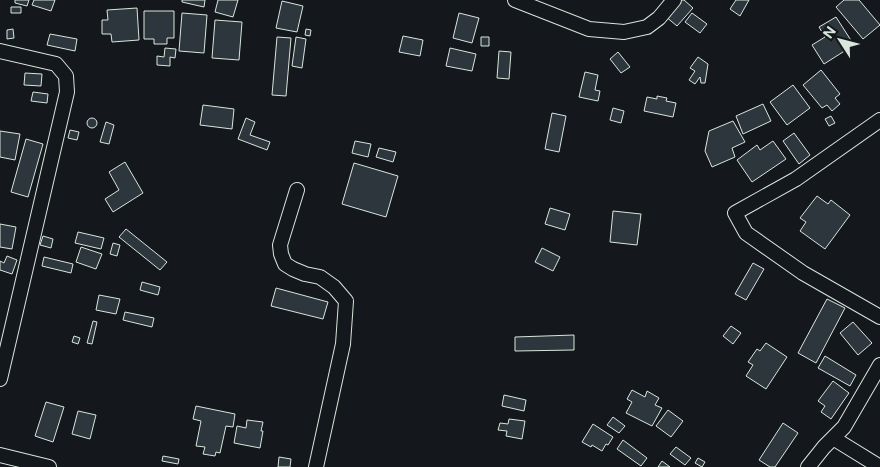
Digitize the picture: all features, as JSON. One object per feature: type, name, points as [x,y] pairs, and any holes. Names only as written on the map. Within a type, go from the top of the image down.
[{"type":"street","points":[[515,0],[590,29],[624,32],[647,27],[659,18],[674,0]]},
{"type":"street","points":[[0,51],[56,64],[66,76],[67,92],[0,379]]},
{"type":"street","points":[[880,120],[796,179],[735,213],[746,233],[803,273],[880,317]]},
{"type":"street","points":[[297,190],[280,245],[285,264],[305,274],[320,277],[334,287],[346,302],[343,344],[316,467]]},
{"type":"street","points":[[808,467],[844,427],[880,365]]},
{"type":"street","points":[[833,438],[880,467]]},
{"type":"street","points":[[0,455],[49,467]]},
{"type":"building","points":[[15,0],[29,0],[27,6],[15,3]]},
{"type":"building","points":[[34,0],[55,0],[51,11],[32,5]]},
{"type":"building","points":[[182,0],[205,0],[204,7],[182,2]]},
{"type":"building","points":[[218,0],[238,0],[233,17],[215,12]]},
{"type":"building","points":[[679,0],[684,0],[693,8],[677,26],[665,16]]},
{"type":"building","points":[[736,0],[749,0],[740,16],[730,9]]},
{"type":"building","points":[[844,0],[859,0],[880,25],[863,39],[836,7]]},
{"type":"building","points":[[282,1],[303,6],[297,32],[276,28]]},
{"type":"building","points":[[11,7],[21,7],[21,13],[11,13]]},
{"type":"building","points":[[137,8],[139,40],[112,42],[111,34],[102,34],[102,20],[108,20],[107,10]]},
{"type":"building","points":[[144,11],[174,11],[174,38],[167,38],[167,44],[154,44],[154,39],[144,39]]},
{"type":"building","points":[[182,13],[207,15],[204,53],[179,51]]},
{"type":"building","points":[[459,13],[479,18],[472,43],[453,38]]},
{"type":"building","points":[[692,13],[707,24],[700,33],[685,22]]},
{"type":"building","points":[[836,17],[854,45],[824,64],[812,45],[825,37],[819,27]]},
{"type":"building","points":[[215,20],[242,22],[239,60],[212,58]]},
{"type":"building","points":[[13,29],[14,38],[7,39],[7,30]]},
{"type":"building","points":[[306,29],[311,30],[310,36],[305,35]]},
{"type":"building","points":[[50,34],[77,39],[75,51],[47,45]]},
{"type":"building","points":[[403,36],[423,40],[420,56],[399,52]]},
{"type":"building","points":[[277,37],[291,38],[286,96],[272,95]]},
{"type":"building","points":[[296,37],[306,39],[302,68],[292,66]]},
{"type":"building","points":[[481,37],[489,37],[489,46],[481,46]]},
{"type":"building","points":[[165,48],[176,49],[175,58],[170,57],[170,66],[157,65],[157,56],[164,57]]},
{"type":"building","points":[[450,48],[476,54],[472,71],[446,66]]},
{"type":"building","points":[[499,51],[511,52],[509,79],[497,78]]},
{"type":"building","points":[[618,52],[630,67],[621,73],[610,59]]},
{"type":"building","points":[[698,57],[708,64],[705,83],[701,83],[700,77],[695,84],[689,80],[695,71],[690,68]]},
{"type":"building","points":[[821,70],[840,94],[835,98],[840,104],[832,111],[827,105],[822,108],[803,85]]},
{"type":"building","points":[[585,72],[598,75],[595,90],[600,91],[598,101],[579,97]]},
{"type":"building","points":[[25,73],[42,74],[41,86],[24,85]]},
{"type":"building","points":[[793,85],[810,108],[787,125],[770,102]]},
{"type":"building","points":[[33,92],[48,94],[47,103],[31,101]]},
{"type":"building","points":[[657,96],[667,98],[666,101],[676,103],[673,117],[644,111],[647,97],[657,99]]},
{"type":"building","points":[[763,104],[771,121],[743,134],[736,116]]},
{"type":"building","points":[[203,105],[234,109],[232,129],[200,125]]},
{"type":"building","points":[[613,108],[624,111],[621,123],[610,120]]},
{"type":"building","points":[[552,113],[566,116],[559,152],[545,149]]},
{"type":"building","points":[[831,116],[835,123],[829,126],[825,119]]},
{"type":"building","points":[[90,118],[94,118],[97,123],[96,127],[90,128],[87,125],[87,121]]},
{"type":"building","points":[[246,118],[255,122],[250,135],[270,142],[267,150],[238,139]]},
{"type":"building","points":[[733,121],[745,142],[732,148],[735,157],[712,167],[705,151],[709,131]]},
{"type":"building","points":[[106,122],[114,125],[109,144],[100,142]]},
{"type":"building","points":[[70,130],[79,132],[77,140],[68,138]]},
{"type":"building","points":[[0,131],[20,134],[15,160],[0,157]]},
{"type":"building","points":[[794,133],[810,155],[799,164],[783,141]]},
{"type":"building","points":[[26,139],[43,144],[28,197],[11,192]]},
{"type":"building","points":[[355,141],[371,144],[368,157],[352,153]]},
{"type":"building","points":[[773,141],[786,159],[752,182],[737,160],[757,145],[760,150]]},
{"type":"building","points":[[379,148],[396,152],[393,162],[376,157]]},
{"type":"building","points":[[125,162],[143,193],[113,212],[105,199],[119,190],[109,172]]},
{"type":"building","points":[[354,163],[398,176],[386,217],[342,204]]},
{"type":"building","points":[[817,196],[828,204],[831,200],[850,215],[825,249],[800,231],[806,222],[800,218]]},
{"type":"building","points":[[550,208],[570,214],[565,230],[545,224]]},
{"type":"building","points":[[613,211],[641,214],[637,245],[610,242]]},
{"type":"building","points":[[0,224],[16,227],[12,249],[0,247]]},
{"type":"building","points":[[126,229],[167,262],[160,270],[119,237]]},
{"type":"building","points":[[78,232],[104,238],[101,249],[75,243]]},
{"type":"building","points":[[43,236],[53,239],[51,248],[40,245]]},
{"type":"building","points":[[113,243],[120,245],[117,256],[110,254]]},
{"type":"building","points":[[81,247],[102,254],[96,269],[76,262]]},
{"type":"building","points":[[542,248],[560,257],[553,271],[535,262]]},
{"type":"building","points":[[7,256],[17,260],[12,274],[0,270],[0,261],[4,263]]},
{"type":"building","points":[[44,257],[73,264],[71,273],[42,266]]},
{"type":"building","points":[[753,263],[764,269],[746,300],[735,294]]},
{"type":"building","points":[[142,282],[160,287],[158,295],[140,290]]},
{"type":"building","points":[[276,288],[328,302],[323,319],[271,306]]},
{"type":"building","points":[[99,295],[120,299],[116,314],[96,310]]},
{"type":"building","points":[[827,299],[845,308],[816,363],[798,353]]},
{"type":"building","points":[[125,312],[154,318],[152,327],[123,320]]},
{"type":"building","points":[[93,321],[97,322],[92,344],[87,343]]},
{"type":"building","points":[[853,322],[872,343],[858,355],[840,333]]},
{"type":"building","points":[[731,326],[741,333],[733,344],[723,336]]},
{"type":"building","points":[[574,335],[574,350],[515,351],[515,337]]},
{"type":"building","points":[[74,336],[80,338],[78,344],[72,342]]},
{"type":"building","points":[[766,343],[787,357],[766,389],[746,376],[753,365],[748,362],[757,349],[760,351]]},
{"type":"building","points":[[825,356],[856,375],[850,386],[818,368]]},
{"type":"building","points":[[833,381],[849,393],[831,419],[821,412],[825,406],[818,401]]},
{"type":"building","points":[[632,390],[645,397],[647,391],[659,398],[655,405],[662,408],[652,426],[626,413],[632,402],[627,399]]},
{"type":"building","points":[[504,395],[526,400],[524,411],[502,406]]},
{"type":"building","points":[[46,402],[64,407],[53,442],[35,436]]},
{"type":"building","points":[[196,406],[235,414],[233,427],[226,426],[220,453],[216,452],[215,456],[203,454],[205,447],[196,446],[201,421],[193,419]]},
{"type":"building","points":[[668,410],[683,421],[671,437],[656,426]]},
{"type":"building","points":[[78,411],[96,415],[90,439],[72,434]]},
{"type":"building","points":[[613,417],[625,426],[619,433],[607,425]]},
{"type":"building","points":[[509,419],[525,421],[522,439],[506,436],[507,431],[498,430],[500,423],[508,424]]},
{"type":"building","points":[[247,420],[263,422],[260,448],[234,443],[237,426],[246,428]]},
{"type":"building","points":[[783,423],[798,433],[775,467],[770,467],[759,460]]},
{"type":"building","points":[[593,424],[613,437],[602,451],[582,442]]},
{"type":"building","points":[[623,440],[647,458],[641,466],[617,449]]},
{"type":"building","points":[[676,447],[691,458],[685,465],[670,454]]},
{"type":"building","points":[[163,456],[179,459],[178,464],[162,461]]},
{"type":"building","points":[[279,457],[291,459],[290,467],[278,467]]},
{"type":"building","points":[[698,458],[705,462],[702,467],[695,463]]},
{"type":"building","points":[[662,461],[670,467],[658,467]]}]
